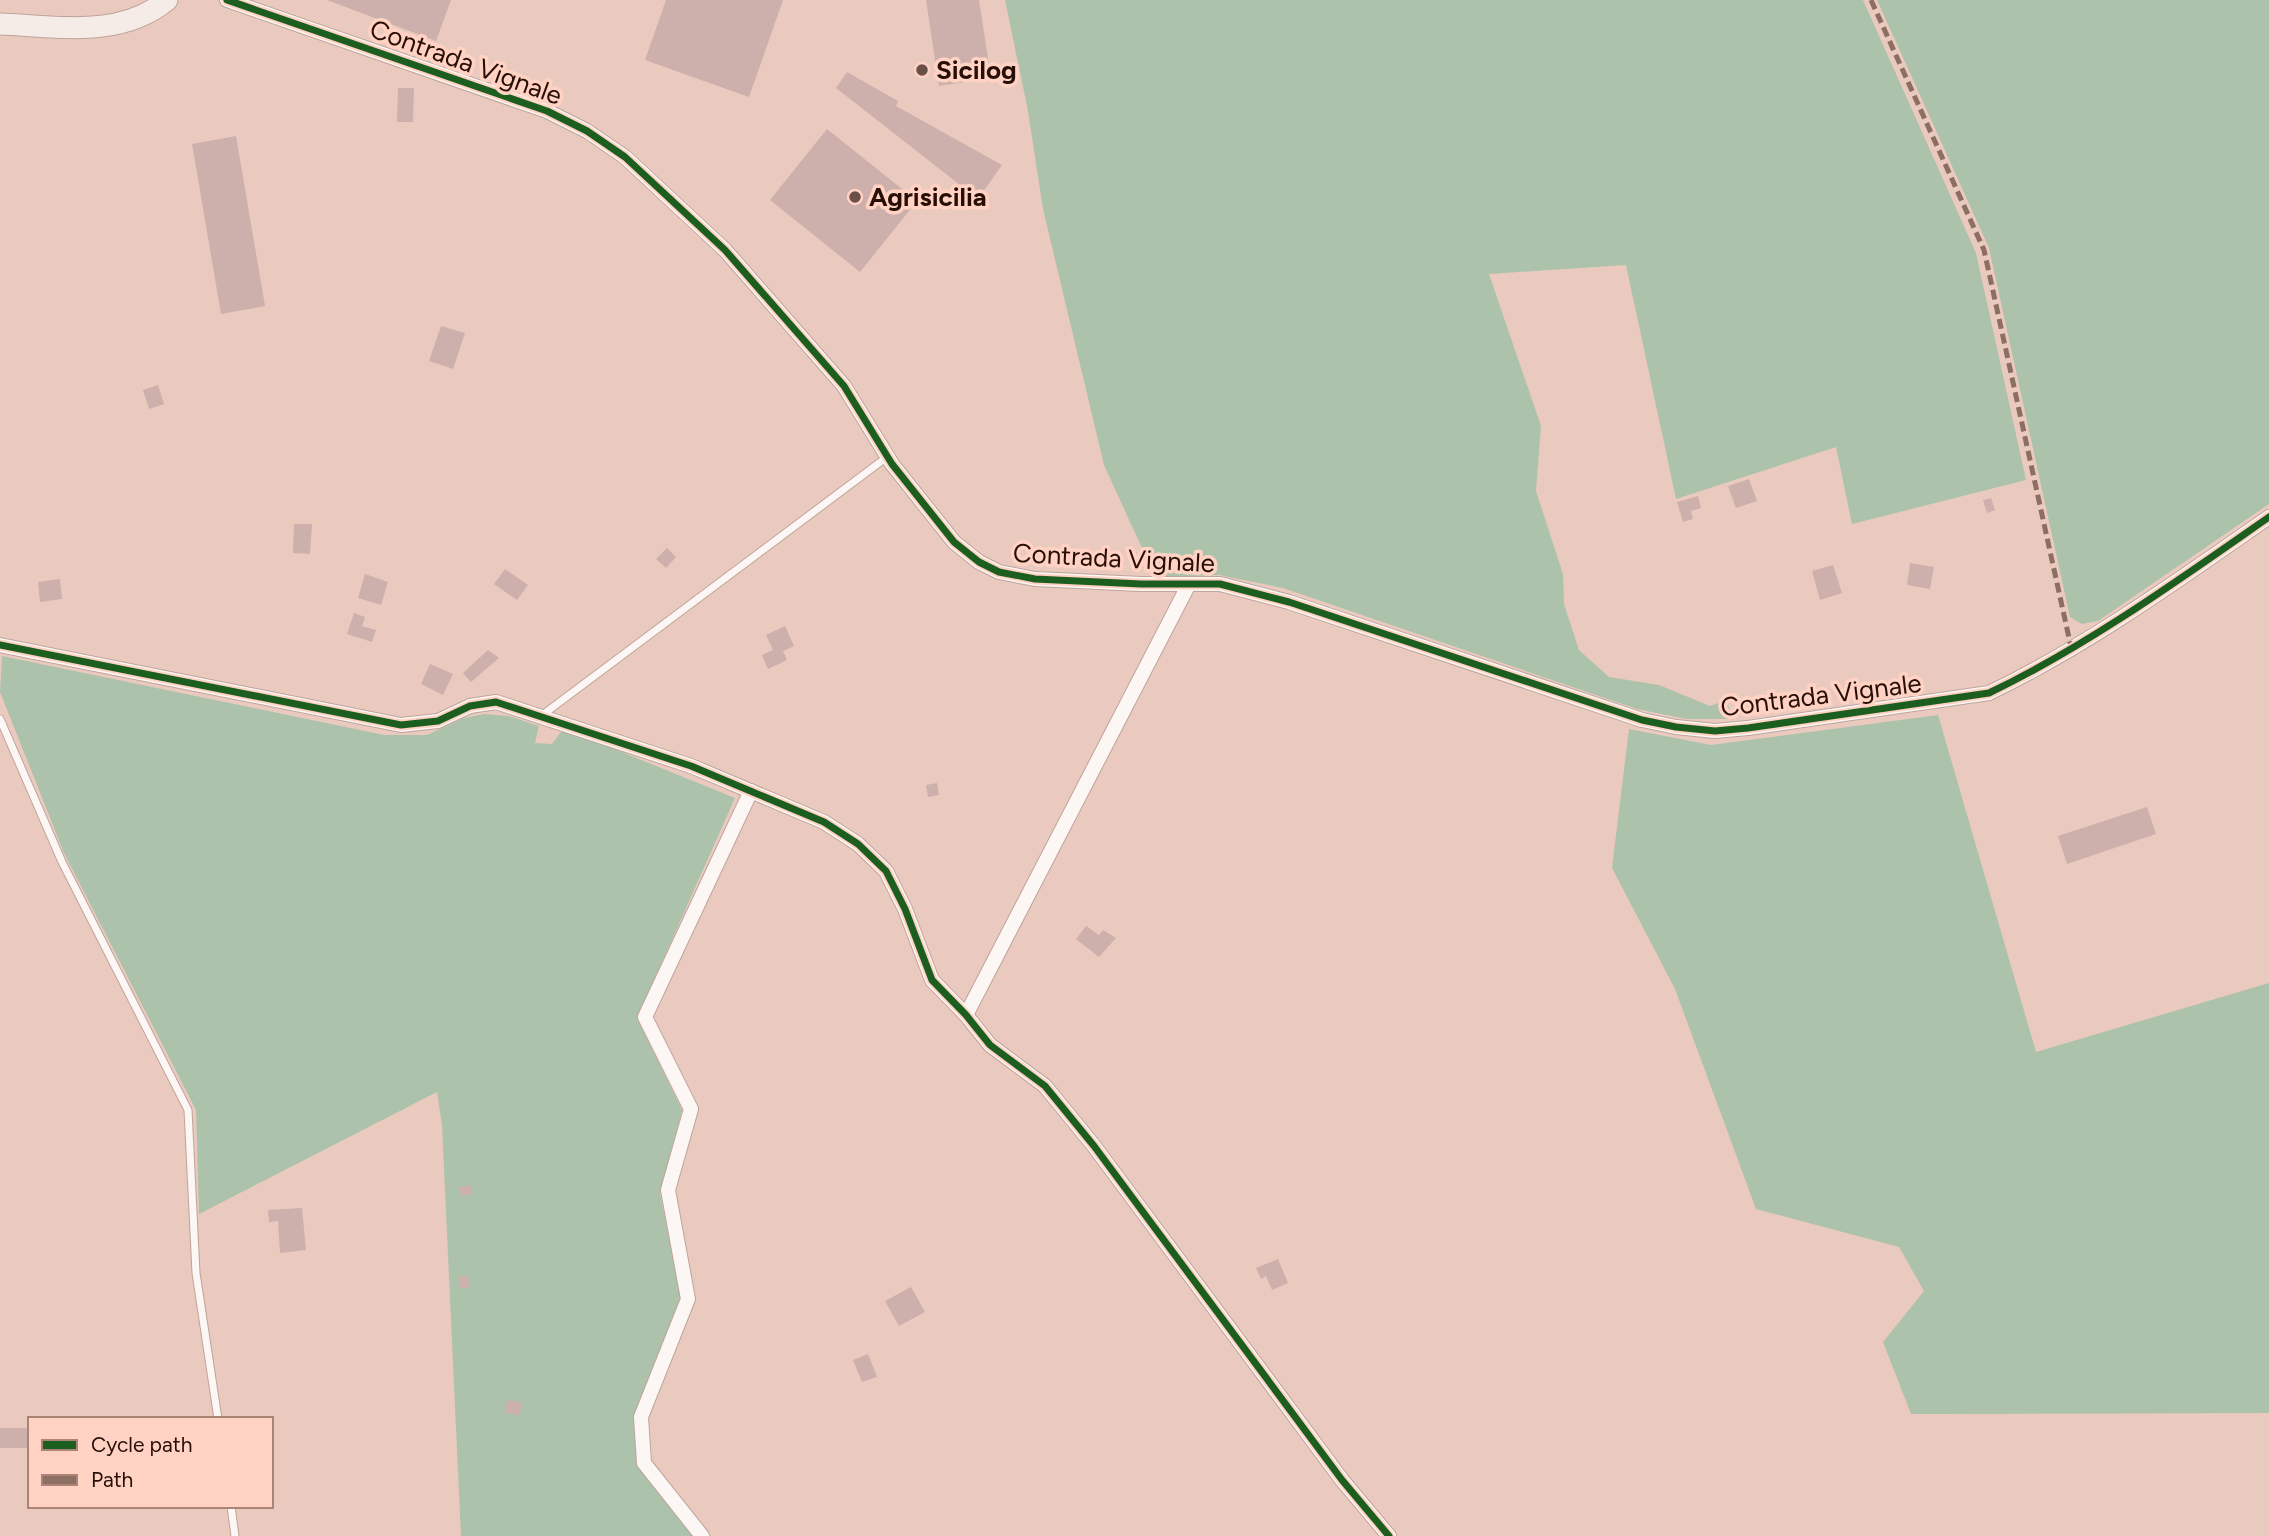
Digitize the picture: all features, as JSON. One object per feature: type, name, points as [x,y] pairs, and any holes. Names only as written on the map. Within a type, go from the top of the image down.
[{"type":"main road","points":[[0,24],[113,26],[136,20],[167,0]]},
{"type":"street","name":"Contrada Vignale","points":[[227,0],[547,111],[587,131],[625,157],[725,250],[844,386],[915,496],[954,542],[979,562],[999,572],[1035,579],[1220,584],[1289,602],[1642,720],[1715,731],[1989,694],[2026,676],[2269,517]]},
{"type":"street","points":[[966,1015],[1189,584]]},
{"type":"street","points":[[0,645],[401,725],[438,721],[470,706],[496,702],[691,766],[824,822],[858,844],[886,871],[905,909],[932,980],[990,1045],[1045,1086],[1054,1096],[1342,1480],[1390,1536]]},
{"type":"street","points":[[702,1536],[645,1463],[641,1417],[688,1299],[668,1190],[691,1109],[645,1017],[751,791]]},
{"type":"lane","points":[[540,717],[888,457]]},
{"type":"lane","points":[[0,719],[62,862],[188,1110],[197,1273],[218,1417]]},
{"type":"lane","points":[[231,1508],[235,1536]]},
{"type":"green space","points":[[1005,0],[1863,0],[1976,253],[2026,480],[1852,524],[1836,447],[1676,499],[1626,265],[1489,274],[1541,426],[1536,491],[1563,574],[1564,604],[1579,650],[1609,677],[1659,685],[1710,706],[1726,700],[1733,719],[1686,719],[1637,709],[1283,588],[1219,575],[1159,577],[1152,570],[1104,465],[1043,209],[1028,111]]},
{"type":"green space","points":[[1877,0],[2269,0],[2269,504],[2098,621],[2082,624],[2070,617],[1989,248]]},
{"type":"green space","points":[[2,656],[384,735],[427,735],[464,718],[484,714],[509,716],[539,726],[535,743],[552,744],[561,732],[570,731],[735,798],[637,1018],[682,1110],[660,1193],[682,1303],[633,1417],[640,1466],[693,1536],[461,1536],[442,1125],[437,1092],[199,1214],[196,1110],[64,853],[0,692]]},
{"type":"green space","points":[[1938,715],[2036,1052],[2269,983],[2269,1413],[1911,1414],[1883,1342],[1924,1291],[1899,1247],[1756,1209],[1675,989],[1612,868],[1629,729],[1711,745]]},
{"type":"building","points":[[327,0],[451,0],[436,41]]},
{"type":"building","points":[[666,0],[783,0],[749,97],[645,60]]},
{"type":"building","points":[[926,0],[979,0],[991,78],[939,86]]},
{"type":"building","points":[[847,72],[898,101],[896,106],[1002,165],[978,199],[836,88]]},
{"type":"building","points":[[398,88],[414,88],[413,122],[397,122]]},
{"type":"building","points":[[827,129],[917,201],[860,272],[770,200]]},
{"type":"building","points":[[236,136],[265,306],[221,314],[192,144]]},
{"type":"building","points":[[441,326],[465,333],[453,369],[429,361]]},
{"type":"building","points":[[158,385],[164,404],[149,409],[143,390]]},
{"type":"building","points":[[1749,479],[1757,501],[1736,508],[1728,486]]},
{"type":"building","points":[[1698,496],[1701,508],[1691,511],[1693,519],[1683,522],[1677,502]]},
{"type":"building","points":[[1991,498],[1995,510],[1987,513],[1983,500]]},
{"type":"building","points":[[294,524],[312,524],[310,554],[293,553]]},
{"type":"building","points":[[667,548],[676,557],[666,568],[656,559]]},
{"type":"building","points":[[1910,563],[1934,567],[1930,589],[1907,585]]},
{"type":"building","points":[[1833,565],[1842,593],[1820,600],[1812,571]]},
{"type":"building","points":[[505,569],[528,585],[517,600],[494,584]]},
{"type":"building","points":[[365,574],[388,582],[381,605],[358,598]]},
{"type":"building","points":[[60,579],[62,599],[40,602],[38,582]]},
{"type":"building","points":[[354,613],[365,617],[362,626],[376,630],[372,642],[347,634]]},
{"type":"building","points":[[785,626],[794,646],[783,651],[787,660],[768,669],[762,655],[773,650],[766,635]]},
{"type":"building","points":[[488,650],[499,658],[471,682],[463,673]]},
{"type":"building","points":[[430,664],[453,674],[443,695],[421,684]]},
{"type":"building","points":[[937,783],[939,795],[928,797],[926,785]]},
{"type":"building","points":[[2147,807],[2156,834],[2067,864],[2058,836]]},
{"type":"building","points":[[1086,926],[1099,935],[1103,930],[1116,938],[1099,957],[1076,939]]},
{"type":"building","points":[[470,1185],[472,1194],[461,1196],[459,1187]]},
{"type":"building","points":[[302,1208],[306,1250],[280,1253],[278,1221],[269,1222],[268,1210]]},
{"type":"building","points":[[1278,1259],[1288,1283],[1272,1290],[1266,1276],[1261,1279],[1256,1268]]},
{"type":"building","points":[[467,1275],[470,1287],[461,1289],[458,1277]]},
{"type":"building","points":[[911,1287],[925,1312],[899,1326],[885,1301]]},
{"type":"building","points":[[868,1354],[877,1377],[862,1382],[853,1360]]},
{"type":"building","points":[[507,1400],[522,1402],[520,1415],[505,1413]]},
{"type":"building","points":[[0,1428],[28,1428],[28,1448],[0,1448]]},
{"type":"marked path","points":[[1871,0],[1984,250],[2071,647]]},
{"type":"cycle path","points":[[227,0],[547,111],[587,131],[625,157],[725,250],[844,386],[892,464],[954,542],[979,562],[999,572],[1035,579],[1141,584],[1220,584],[1289,602],[1642,720],[1715,731],[1989,693],[2097,633],[2269,517]]},
{"type":"cycle path","points":[[0,645],[401,725],[438,721],[470,706],[496,702],[691,766],[824,822],[858,844],[886,871],[905,909],[932,980],[990,1045],[1045,1086],[1094,1146],[1342,1480],[1389,1536]]},
{"type":"place","name":"Sicilog","points":[[922,70]]},
{"type":"place","name":"Agrisicilia","points":[[855,197]]}]
